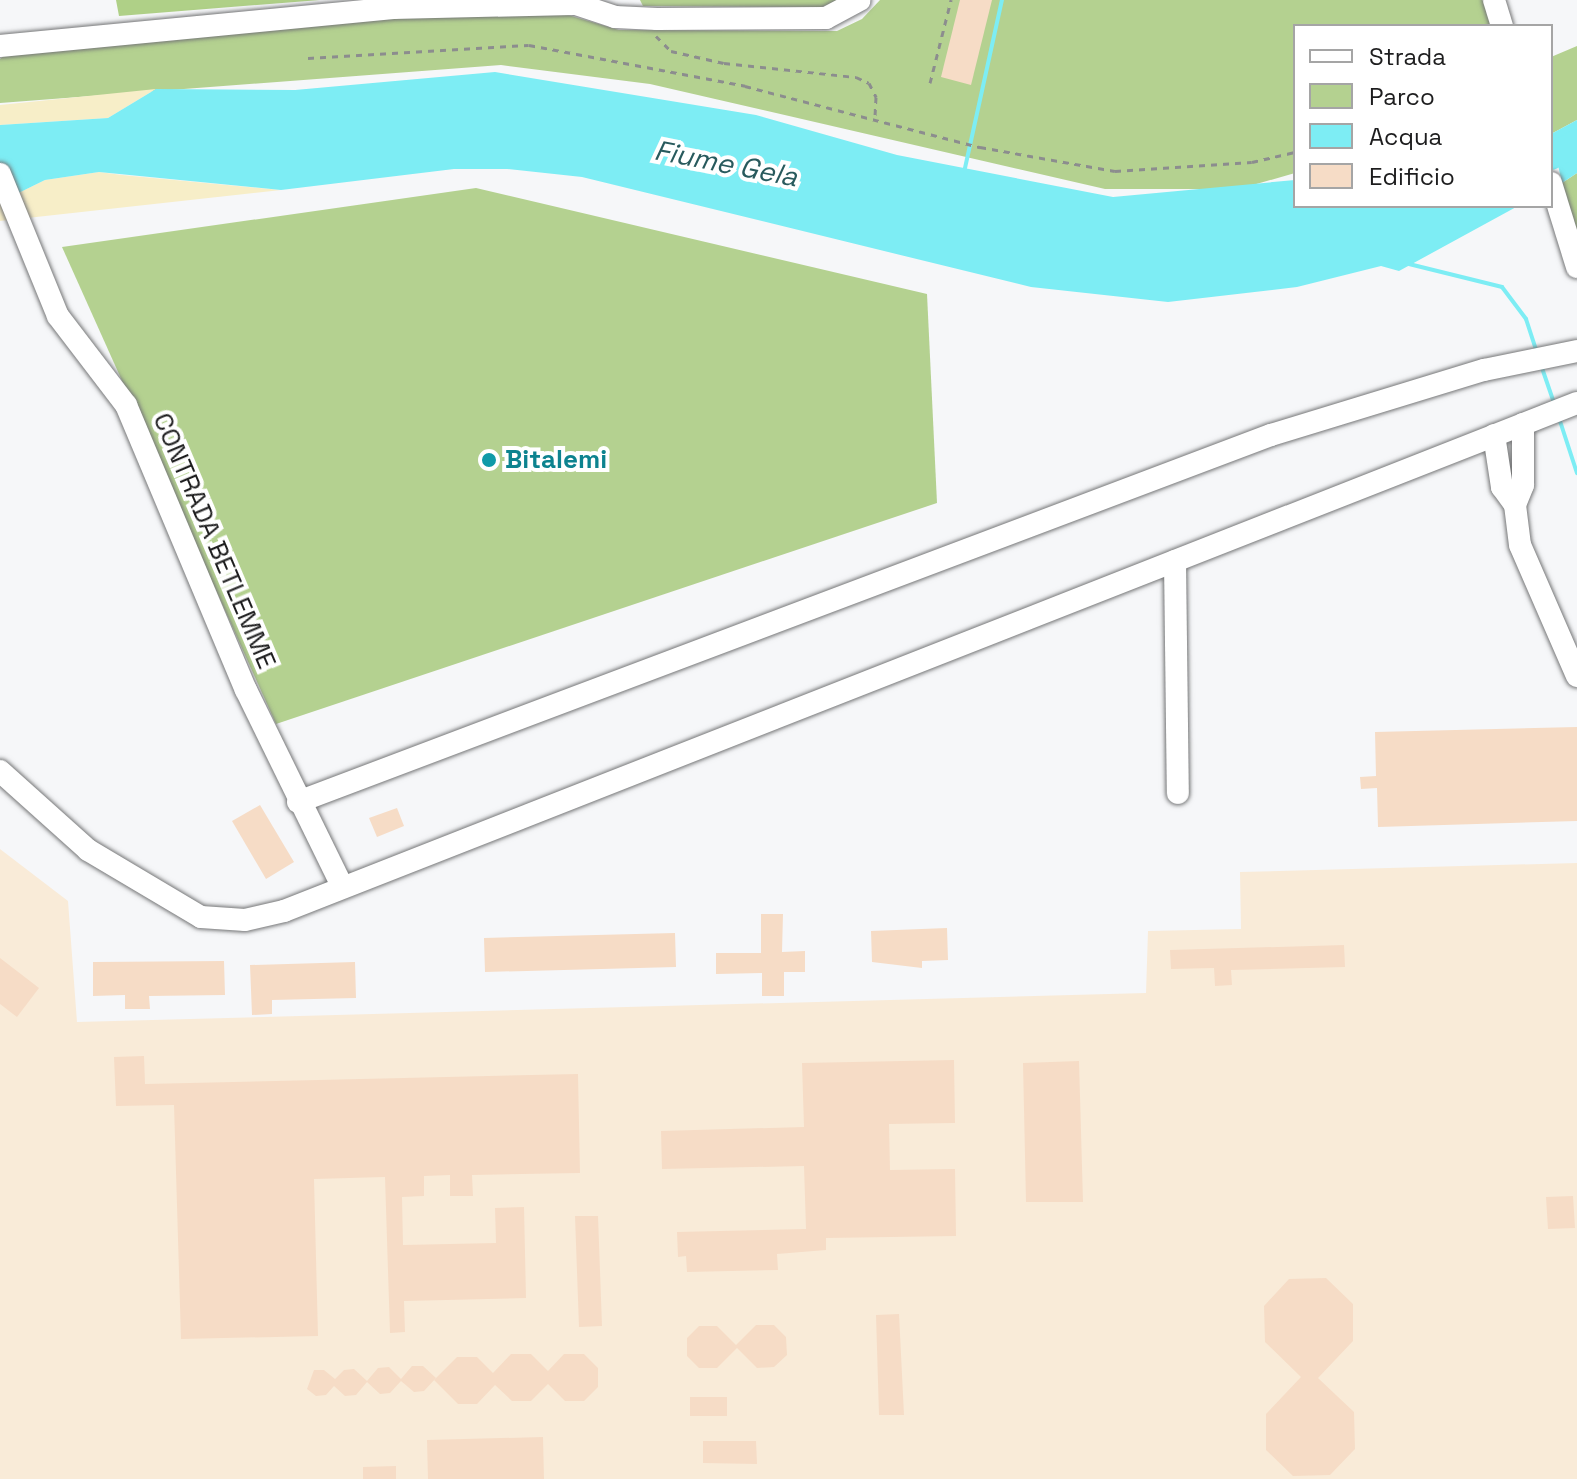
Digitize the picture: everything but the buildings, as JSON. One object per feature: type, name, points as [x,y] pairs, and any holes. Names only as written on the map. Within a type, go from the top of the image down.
[{"type":"street","points":[[0,46],[439,0]]},
{"type":"street","points":[[404,4],[568,2],[615,17],[826,18],[860,0]]},
{"type":"street","points":[[1494,0],[1501,24]]},
{"type":"street","name":"CONTRADA BETLEMME","points":[[0,174],[58,316],[126,405],[298,802],[342,886]]},
{"type":"street","points":[[1553,190],[1577,267]]},
{"type":"street","points":[[298,802],[1271,435],[1484,370],[1577,351]]},
{"type":"street","points":[[0,771],[88,850],[201,917],[245,920],[284,911],[1577,403]]},
{"type":"street","points":[[1515,505],[1523,485],[1529,422]]},
{"type":"street","points":[[1494,435],[1502,487],[1515,505],[1520,545],[1577,676]]},
{"type":"street","points":[[1175,561],[1178,793]]},
{"type":"path","points":[[930,83],[951,0]]},
{"type":"path","points":[[657,19],[655,34],[671,51],[724,63],[856,77],[869,83],[876,97],[875,119]]},
{"type":"path","points":[[308,58],[529,45],[745,86],[980,147],[1115,171],[1252,162],[1293,152]]},
{"type":"shaded area","points":[[0,849],[68,901],[77,1022],[1146,993],[1148,931],[1241,929],[1240,872],[1577,863],[1577,1479],[0,1479]]},
{"type":"green space","points":[[116,0],[320,0],[119,16]]},
{"type":"green space","points":[[640,0],[842,0],[821,7],[643,6]]},
{"type":"green space","points":[[880,0],[1486,0],[1493,24],[1293,24],[1293,174],[1239,189],[1105,189],[650,84],[501,65],[0,103],[0,59],[6,54],[435,14],[568,15],[619,30],[837,31],[862,19]]},
{"type":"green space","points":[[1577,46],[1577,120],[1553,133],[1553,56]]},
{"type":"green space","points":[[1577,173],[1577,236],[1562,183]]},
{"type":"green space","points":[[476,188],[927,294],[937,503],[276,724],[62,247]]},
{"type":"sand","points":[[156,89],[108,118],[0,125],[0,105]]},
{"type":"sand","points":[[99,172],[281,190],[0,221],[0,202],[45,180]]},
{"type":"water","points":[[495,72],[756,115],[897,155],[1113,197],[1293,180],[1293,208],[1514,208],[1399,271],[1381,266],[1297,287],[1168,302],[1031,287],[582,177],[507,169],[454,169],[281,190],[99,172],[45,180],[0,202],[0,125],[108,118],[156,89],[295,90]]},
{"type":"water","points":[[1577,120],[1577,173],[1562,183],[1553,143],[1553,133]]},
{"type":"waterway","points":[[965,168],[1002,0]]},
{"type":"waterway","name":"Fiume Gela","points":[[1553,156],[1577,142]]},
{"type":"waterway","points":[[1409,264],[1502,287],[1526,319],[1537,353]]},
{"type":"waterway","points":[[1541,365],[1554,403]]},
{"type":"waterway","points":[[1559,418],[1577,473]]},
{"type":"place","name":"Bitalemi","points":[[489,460]]}]
